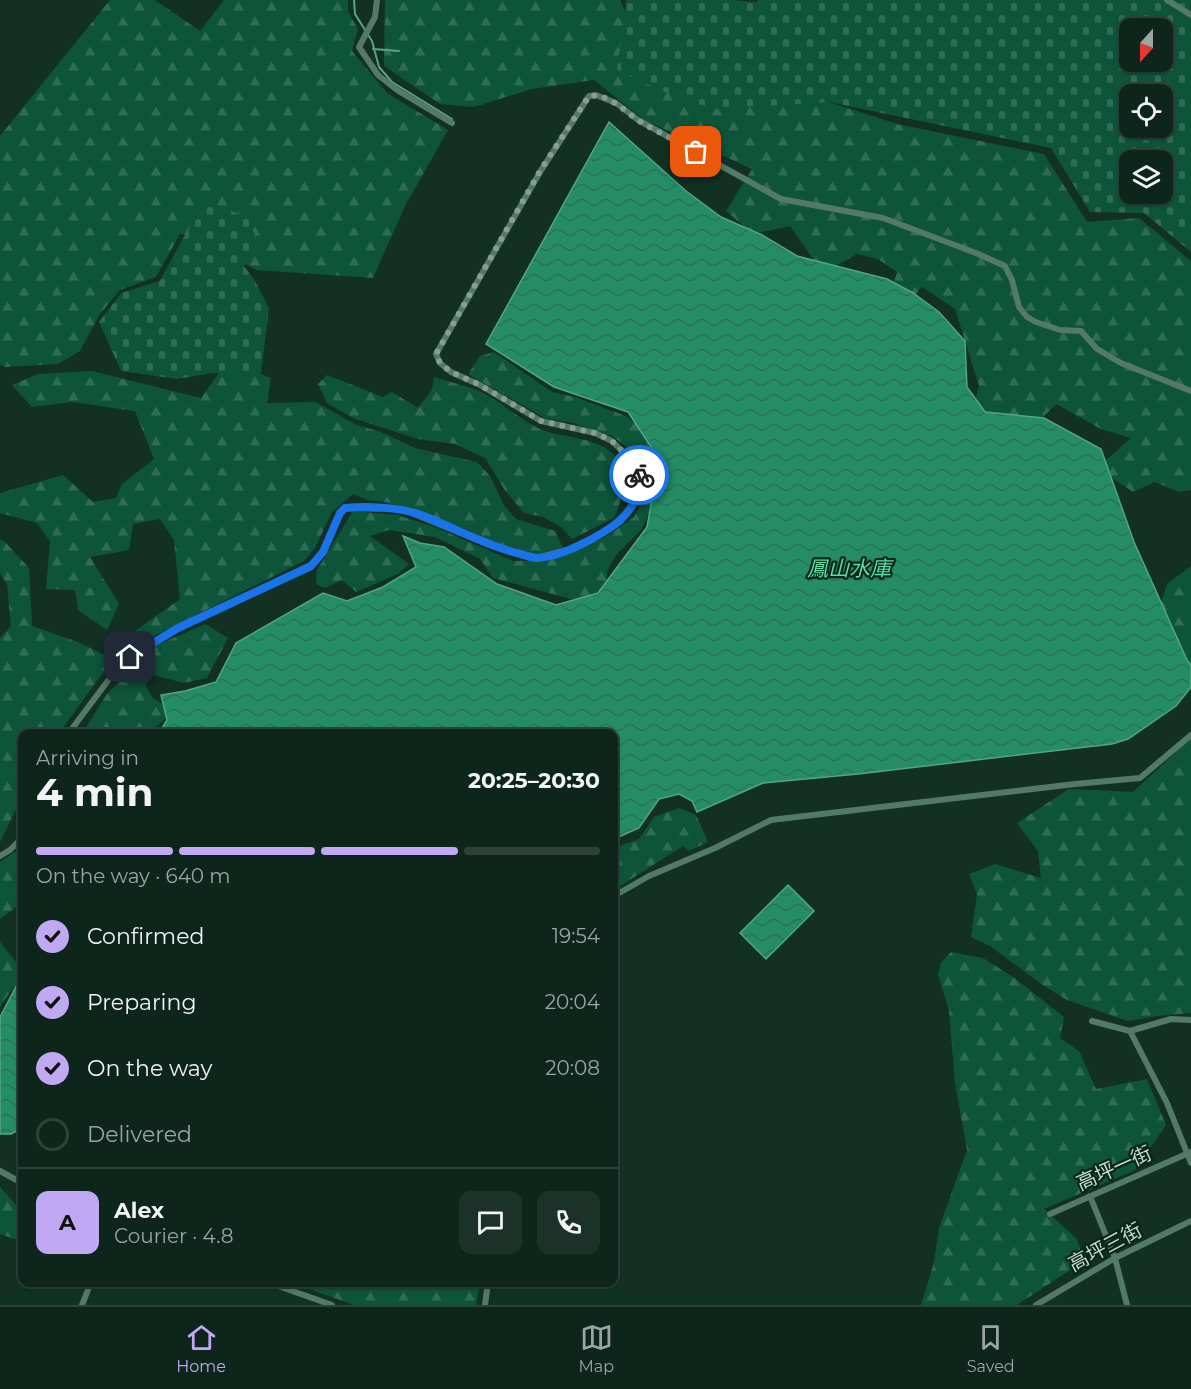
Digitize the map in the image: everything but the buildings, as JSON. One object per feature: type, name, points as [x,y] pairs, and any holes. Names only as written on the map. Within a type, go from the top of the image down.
[{"type":"street","points":[[377,0],[375,17],[359,47],[378,75],[452,123]]},
{"type":"street","points":[[1167,0],[1191,15]]},
{"type":"street","points":[[72,729],[110,678],[130,657],[178,628],[311,566],[323,552],[340,513],[345,508],[402,509],[419,514],[492,546],[536,558],[552,555],[600,535],[620,522],[637,499],[640,484],[638,467],[623,450],[612,441],[595,433],[541,421],[480,385],[451,372],[440,363],[436,354],[540,171],[589,96],[596,95],[616,103],[638,120],[781,200],[883,218],[1005,266],[1012,280],[1019,308],[1027,317],[1060,330],[1081,331],[1097,349],[1121,363],[1191,391]]},
{"type":"street","points":[[618,894],[649,876],[715,848],[771,820],[1075,783],[1140,778],[1191,735]]},
{"type":"street","points":[[0,856],[18,841]]},
{"type":"street","points":[[1092,1021],[1130,1031],[1171,1019],[1191,1020]]},
{"type":"street","points":[[1130,1031],[1167,1103],[1189,1153],[1191,1163]]},
{"type":"street","name":"高坪一街","points":[[1050,1214],[1189,1153]]},
{"type":"street","points":[[0,1171],[18,1181]]},
{"type":"street","points":[[1090,1196],[1115,1258],[1127,1305]]},
{"type":"street","name":"高坪三街","points":[[1036,1305],[1115,1258],[1191,1221]]},
{"type":"street","points":[[82,1305],[89,1287]]},
{"type":"street","points":[[281,1287],[332,1305]]},
{"type":"street","points":[[484,1305],[487,1287]]},
{"type":"green space","points":[[110,0],[155,0],[200,31],[224,0],[348,0],[348,12],[358,29],[352,51],[387,93],[448,130],[405,206],[373,278],[256,270],[200,237],[180,234],[156,277],[120,290],[100,314],[80,351],[58,364],[5,367],[0,365],[0,136]]},
{"type":"green space","points":[[385,0],[620,0],[649,65],[829,102],[897,124],[1044,154],[1087,222],[1139,218],[1191,261],[1191,490],[1179,492],[1155,482],[1133,492],[1097,468],[1131,438],[1101,429],[1056,404],[1041,419],[990,416],[973,407],[979,386],[955,309],[922,287],[912,298],[887,303],[897,272],[878,259],[857,254],[823,273],[790,226],[753,234],[726,211],[752,169],[644,120],[594,80],[532,89],[474,107],[440,104],[384,66]]},
{"type":"green space","points":[[626,0],[756,2],[759,0],[1191,0],[1191,252],[1144,213],[1090,212],[1051,148],[829,102],[716,109],[678,98],[617,70]]},
{"type":"green space","points":[[209,202],[247,217],[261,249],[244,266],[269,308],[261,374],[212,373],[177,379],[121,371],[99,322],[121,293],[160,281],[183,238]]},
{"type":"green space","points":[[494,352],[552,392],[575,397],[626,416],[659,445],[662,485],[641,530],[616,555],[607,571],[607,595],[586,603],[493,578],[480,559],[435,537],[389,530],[370,536],[409,564],[398,574],[356,592],[342,580],[325,588],[316,584],[317,570],[353,511],[397,515],[435,527],[513,561],[548,560],[604,538],[634,517],[646,494],[645,460],[612,436],[573,423],[545,418],[468,374],[480,356]]},
{"type":"green space","points":[[227,362],[271,378],[267,403],[315,402],[357,425],[381,432],[415,448],[477,462],[490,476],[505,507],[516,519],[555,531],[563,548],[537,554],[501,545],[414,510],[368,500],[353,494],[332,512],[315,548],[304,561],[132,647],[135,631],[180,599],[174,540],[160,519],[133,524],[129,550],[90,557],[119,604],[107,630],[78,610],[75,590],[46,589],[50,541],[37,523],[0,513],[0,493],[63,475],[93,502],[116,498],[122,484],[154,459],[135,411],[72,402],[32,407],[12,385],[38,374],[92,371],[201,398]]},
{"type":"green space","points":[[327,375],[383,397],[392,392],[418,408],[432,390],[434,377],[479,391],[538,428],[592,442],[605,448],[615,456],[624,473],[622,494],[614,518],[572,539],[561,527],[543,517],[524,513],[506,492],[485,458],[455,444],[418,439],[353,418],[327,403],[318,384]]},
{"type":"green space","points":[[0,539],[29,568],[32,626],[78,642],[113,659],[62,729],[18,729],[18,805],[0,842],[0,638],[11,626],[7,584],[0,573]]},
{"type":"green space","points":[[1191,566],[1191,665],[1147,644],[1167,584]]},
{"type":"green space","points":[[205,624],[228,638],[207,678],[184,683],[154,675],[145,685],[153,698],[174,711],[154,729],[85,729],[107,694],[151,648]]},
{"type":"green space","points":[[1191,733],[1191,1013],[1128,1021],[1067,1000],[1041,984],[990,946],[971,937],[977,894],[969,874],[995,864],[1041,878],[1038,851],[1017,823],[1069,789],[1133,792],[1175,753]]},
{"type":"green space","points":[[679,808],[696,815],[708,842],[689,851],[683,846],[618,887],[618,847],[639,839],[654,817]]},
{"type":"green space","points":[[18,850],[18,908],[16,907],[0,919],[0,862]]},
{"type":"green space","points":[[0,942],[18,966],[18,981],[0,1007]]},
{"type":"green space","points":[[951,952],[983,958],[1013,977],[1064,1017],[1060,1038],[1079,1051],[1096,1089],[1147,1079],[1166,1125],[1135,1170],[1044,1209],[1077,1239],[1084,1261],[1017,1305],[921,1305],[934,1262],[939,1228],[967,1150],[955,1083],[949,1010],[938,975],[941,963]]},
{"type":"green space","points":[[0,1187],[18,1207],[18,1240],[0,1234]]},
{"type":"green space","points":[[303,1287],[479,1287],[476,1305],[354,1305]]},
{"type":"water","name":"鳳山水庫","points":[[609,122],[686,191],[721,217],[762,235],[797,256],[887,279],[913,293],[939,312],[965,341],[967,387],[985,412],[1044,418],[1101,449],[1134,542],[1191,665],[1191,687],[1176,706],[1128,739],[1112,744],[763,783],[697,812],[692,801],[679,794],[659,799],[639,828],[618,837],[618,729],[161,729],[167,720],[161,695],[216,682],[236,643],[323,593],[347,601],[383,587],[416,567],[403,536],[420,543],[444,547],[497,584],[556,605],[598,593],[647,527],[659,459],[628,412],[554,387],[486,344]]},
{"type":"water","points":[[788,885],[814,911],[766,959],[740,933]]},
{"type":"water","points":[[18,983],[18,1130],[11,1134],[0,1134],[0,1017]]},
{"type":"waterway","points":[[354,0],[355,14],[372,41],[379,67],[392,82],[452,119]]},
{"type":"waterway","points":[[373,49],[399,51]]},
{"type":"way so far","points":[[639,475],[638,467],[612,441],[595,433],[541,421],[480,385],[451,372],[440,363],[436,354],[540,171],[589,96],[596,95],[616,103],[638,120],[696,152]]},
{"type":"route","points":[[130,657],[178,628],[311,566],[323,552],[340,513],[345,508],[402,509],[419,514],[492,546],[536,558],[552,555],[600,535],[620,522],[637,499],[639,475]]}]
